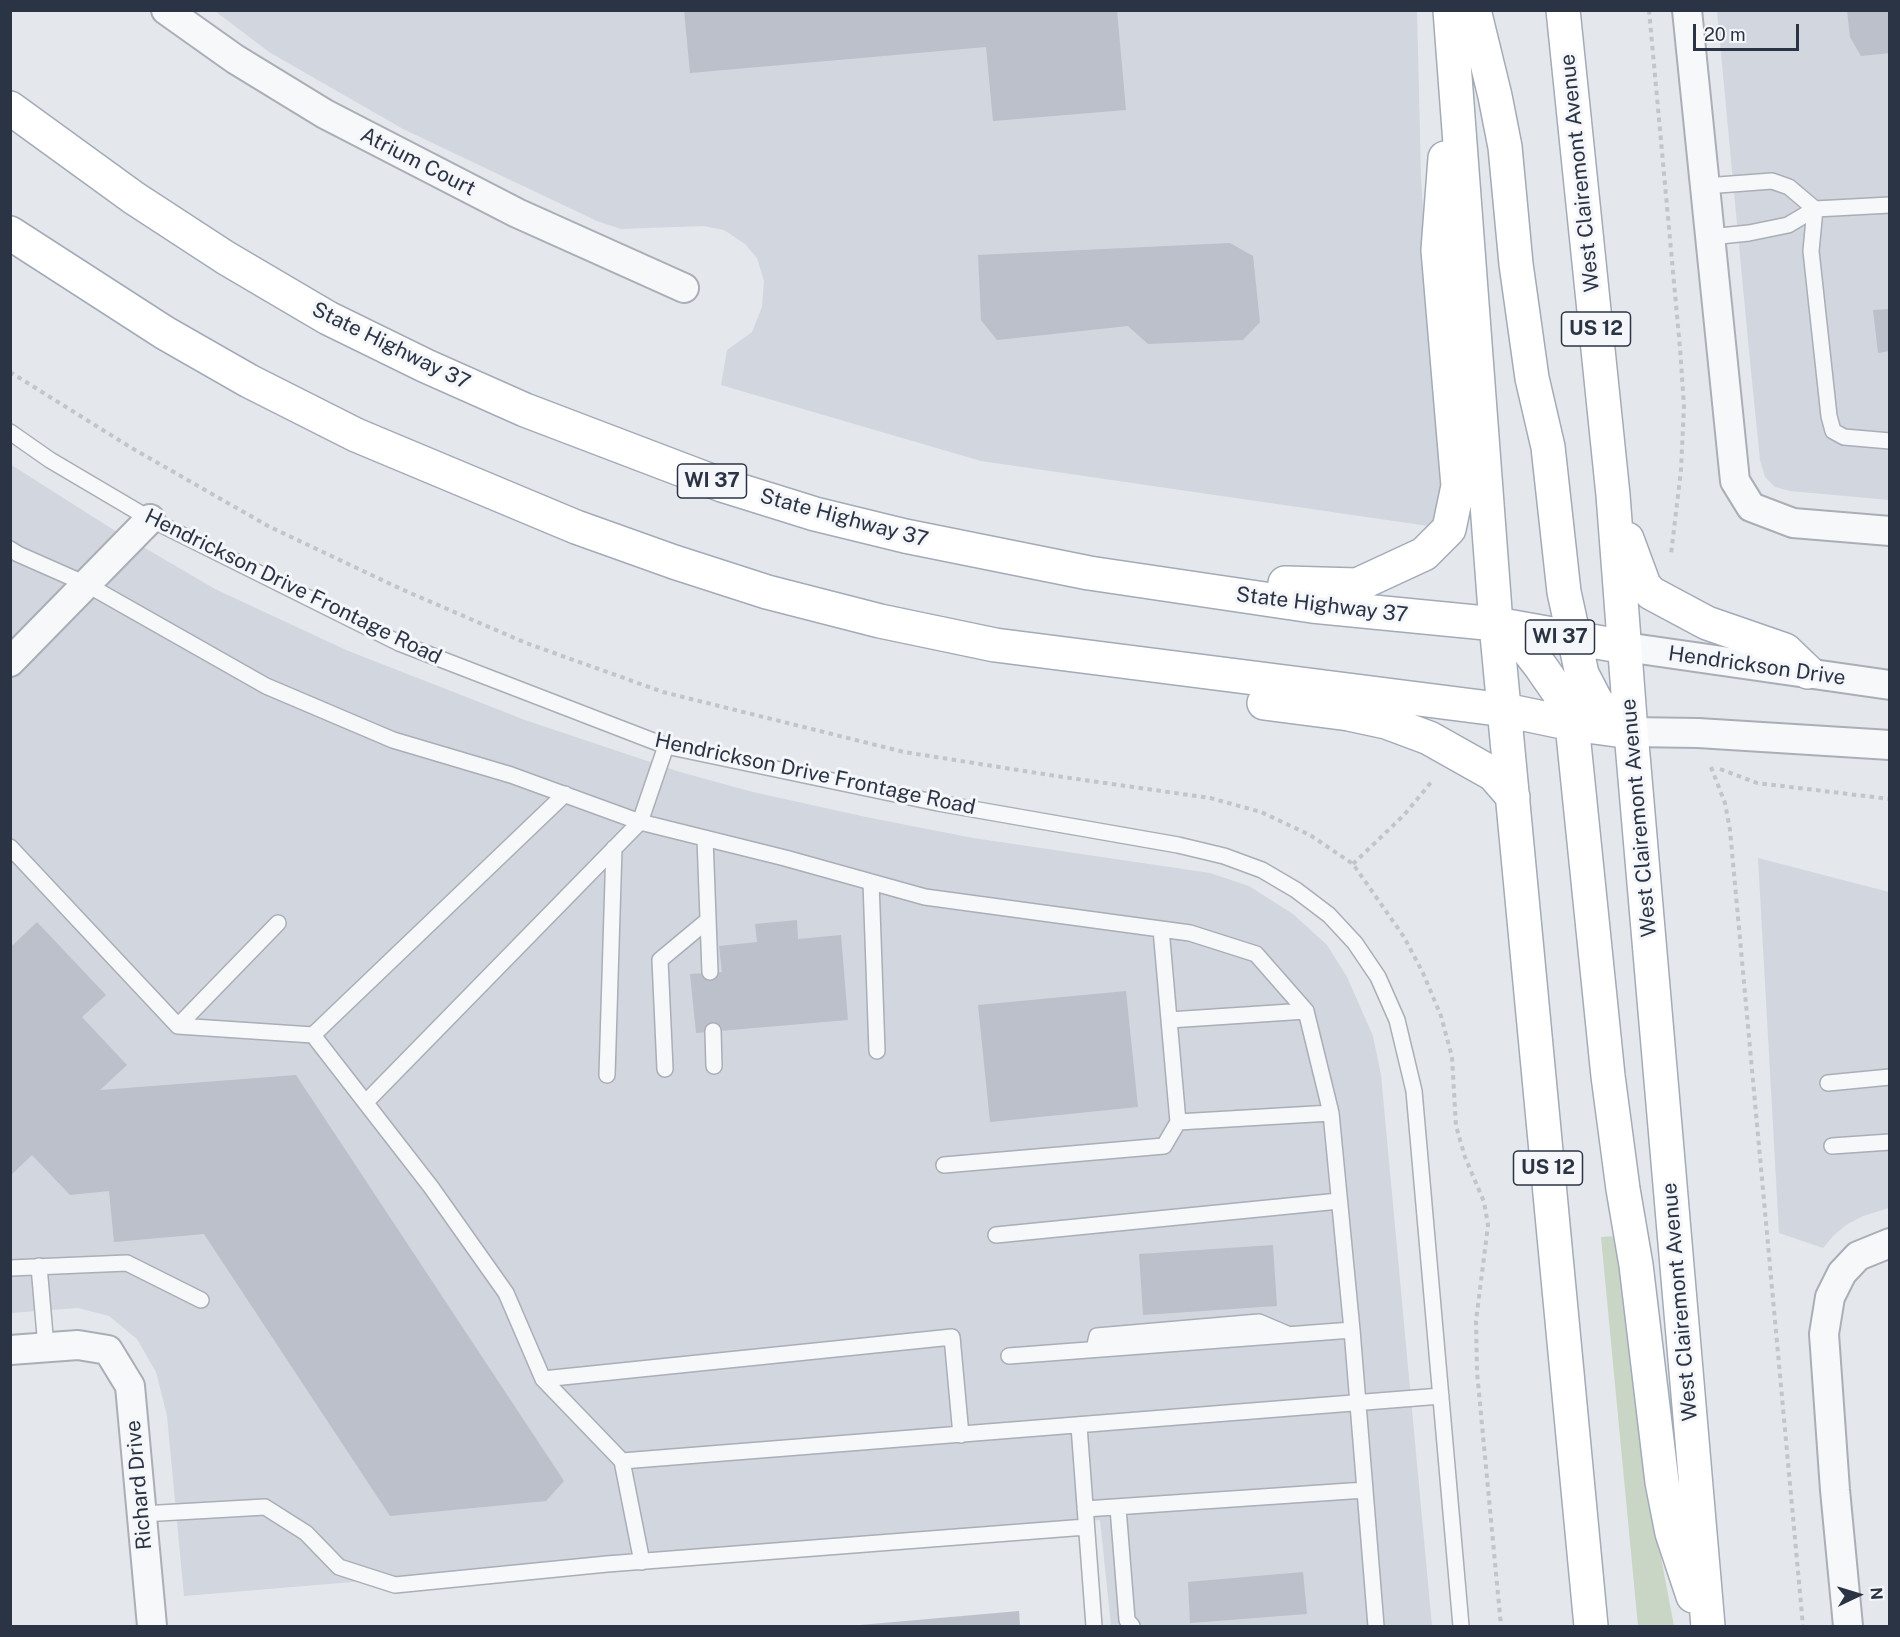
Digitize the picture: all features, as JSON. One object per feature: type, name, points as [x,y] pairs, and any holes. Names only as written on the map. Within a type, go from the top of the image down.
[{"type":"main road","name":"US 12","points":[[1450,10],[1496,624],[1591,1626]]},
{"type":"main road","points":[[1474,10],[1505,147],[1516,264],[1532,378],[1548,447],[1564,592],[1582,674],[1596,701],[1608,715],[1631,732]]},
{"type":"main road","name":"West Clairemont Avenue","points":[[1563,10],[1613,495],[1631,732],[1708,1626]]},
{"type":"main road","points":[[1145,580],[1357,585],[1424,554],[1449,529],[1458,486],[1438,250],[1453,45]]},
{"type":"main road","name":"State Highway 37","points":[[10,108],[134,198],[226,258],[328,318],[426,366],[525,410],[722,485],[815,514],[905,536],[1078,571],[1312,606],[1496,624],[1624,647]]},
{"type":"main road","points":[[10,232],[165,333],[249,381],[356,435],[576,527],[767,592],[869,619],[995,645],[1505,710],[1572,724],[1631,732]]},
{"type":"main road","points":[[1613,495],[1644,585],[1651,593],[1707,623],[1785,650],[1808,672]]},
{"type":"main road","points":[[1496,624],[1524,645],[1541,667],[1559,693],[1572,724],[1608,1076],[1636,1265],[1662,1482],[1672,1533],[1702,1626]]},
{"type":"main road","points":[[1082,656],[1123,681],[1172,691],[1349,714],[1386,722],[1429,738],[1493,774],[1513,797]]},
{"type":"street","name":"Atrium Court","points":[[166,10],[235,59],[326,114],[517,213],[684,288]]},
{"type":"street","points":[[1687,10],[1735,481],[1751,507],[1793,523],[1890,531]]},
{"type":"street","points":[[10,662],[150,519]]},
{"type":"street","name":"Hendrickson Drive","points":[[1624,647],[1890,685]]},
{"type":"street","points":[[1631,732],[1698,733],[1890,745]]},
{"type":"street","points":[[1848,1626],[1835,1490],[1824,1334],[1830,1297],[1842,1274],[1858,1256],[1890,1243]]},
{"type":"street","name":"Richard Drive","points":[[46,1347],[78,1345],[108,1350],[130,1386],[152,1626]]},
{"type":"street","points":[[10,1350],[46,1347]]},
{"type":"lane","points":[[1704,186],[1772,181],[1790,187],[1815,209]]},
{"type":"lane","points":[[1710,237],[1749,233],[1788,225],[1815,209],[1890,206]]},
{"type":"lane","points":[[1815,209],[1811,251],[1829,416],[1833,431],[1844,436],[1890,441]]},
{"type":"lane","name":"Hendrickson Drive Frontage Road","points":[[10,432],[50,460],[150,519],[399,643],[666,746],[938,803],[1178,845],[1224,856],[1262,870],[1296,890],[1329,915],[1355,943],[1378,977],[1397,1020],[1414,1091],[1461,1626]]},
{"type":"lane","points":[[10,549],[86,584],[266,686],[393,740],[511,775],[640,822],[925,897],[1190,933],[1256,954],[1306,1011],[1331,1113],[1352,1330],[1373,1626]]},
{"type":"lane","points":[[366,1102],[640,822],[666,746]]},
{"type":"lane","points":[[10,847],[178,1026],[313,1035],[565,794]]},
{"type":"lane","points":[[705,838],[710,972]]},
{"type":"lane","points":[[607,1075],[614,848]]},
{"type":"lane","points":[[871,882],[877,1051]]},
{"type":"lane","points":[[665,1069],[660,960],[708,920]]},
{"type":"lane","points":[[178,1026],[278,923]]},
{"type":"lane","points":[[944,1165],[1164,1146],[1178,1122],[1161,929]]},
{"type":"lane","points":[[1169,1020],[1306,1011]]},
{"type":"lane","points":[[713,1031],[714,1066]]},
{"type":"lane","points":[[313,1035],[431,1187],[506,1293],[543,1379],[622,1461],[642,1562]]},
{"type":"lane","points":[[1828,1083],[1890,1077]]},
{"type":"lane","points":[[1178,1122],[1331,1113]]},
{"type":"lane","points":[[1832,1146],[1890,1142]]},
{"type":"lane","points":[[996,1235],[1339,1201]]},
{"type":"lane","points":[[10,1268],[127,1263],[201,1300]]},
{"type":"lane","points":[[39,1266],[46,1347]]},
{"type":"lane","points":[[1009,1356],[1352,1330]]},
{"type":"lane","points":[[543,1379],[952,1336],[961,1435]]},
{"type":"lane","points":[[622,1461],[1441,1396]]},
{"type":"lane","points":[[1079,1426],[1094,1626]]},
{"type":"lane","points":[[1084,1509],[1365,1490]]},
{"type":"lane","points":[[142,1514],[265,1507],[306,1533],[339,1567],[395,1585],[642,1562],[1086,1527]]},
{"type":"lane","points":[[1118,1508],[1127,1620],[1132,1626]]},
{"type":"path","points":[[1649,10],[1684,406],[1681,470],[1671,557],[1674,607]]},
{"type":"path","points":[[10,372],[130,447],[268,526],[401,589],[526,643],[663,692],[904,752],[1210,798],[1261,812],[1310,835],[1353,864],[1404,937],[1423,973],[1441,1016],[1452,1057],[1456,1126],[1465,1157],[1484,1202],[1488,1225],[1476,1321],[1478,1372],[1501,1626]]},
{"type":"path","points":[[1803,1626],[1730,830],[1725,803],[1710,766],[1758,783],[1890,799]]},
{"type":"path","points":[[1353,864],[1404,815],[1440,772]]},
{"type":"shaded area","points":[[215,11],[1417,11],[1421,177],[1429,305],[1449,529],[981,461],[721,385],[727,350],[752,332],[762,307],[764,281],[757,258],[745,244],[724,230],[703,226],[621,229],[597,221],[403,129],[269,52]]},
{"type":"shaded area","points":[[1717,11],[1889,11],[1889,500],[1790,491],[1775,487],[1765,477],[1760,460]]},
{"type":"shaded area","points":[[10,464],[109,527],[215,589],[346,650],[525,720],[680,772],[753,792],[973,838],[1210,873],[1249,886],[1293,914],[1327,945],[1347,977],[1373,1036],[1381,1075],[1432,1626],[1111,1626],[1100,1520],[184,1596],[167,1416],[156,1372],[137,1339],[109,1316],[78,1308],[11,1313]]},
{"type":"shaded area","points":[[1758,858],[1889,892],[1889,1208],[1863,1216],[1846,1225],[1823,1248],[1779,1233]]},
{"type":"green space","points":[[1614,1236],[1633,1329],[1650,1500],[1674,1626],[1638,1626],[1601,1237]]},
{"type":"building","points":[[684,10],[1117,10],[1126,110],[993,121],[986,47],[690,73]]},
{"type":"building","points":[[1847,10],[1890,10],[1890,53],[1861,56],[1850,37]]},
{"type":"building","points":[[1230,243],[1253,256],[1260,322],[1243,340],[1148,344],[1128,326],[997,340],[981,320],[978,255]]},
{"type":"building","points":[[1890,309],[1890,351],[1878,353],[1873,310]]},
{"type":"building","points":[[797,920],[798,939],[841,935],[848,1020],[696,1033],[690,974],[722,972],[719,946],[757,942],[755,924]]},
{"type":"building","points":[[37,922],[106,995],[82,1017],[127,1065],[100,1090],[296,1075],[564,1481],[546,1501],[390,1516],[204,1234],[114,1242],[109,1191],[70,1195],[32,1155],[10,1176],[10,942],[13,945]]},
{"type":"building","points":[[1126,991],[1138,1107],[990,1122],[978,1005]]},
{"type":"building","points":[[1273,1245],[1277,1306],[1143,1315],[1139,1254]]},
{"type":"building","points":[[1303,1572],[1307,1614],[1190,1623],[1188,1582]]},
{"type":"building","points":[[1019,1611],[1020,1626],[860,1626],[860,1625]]}]
